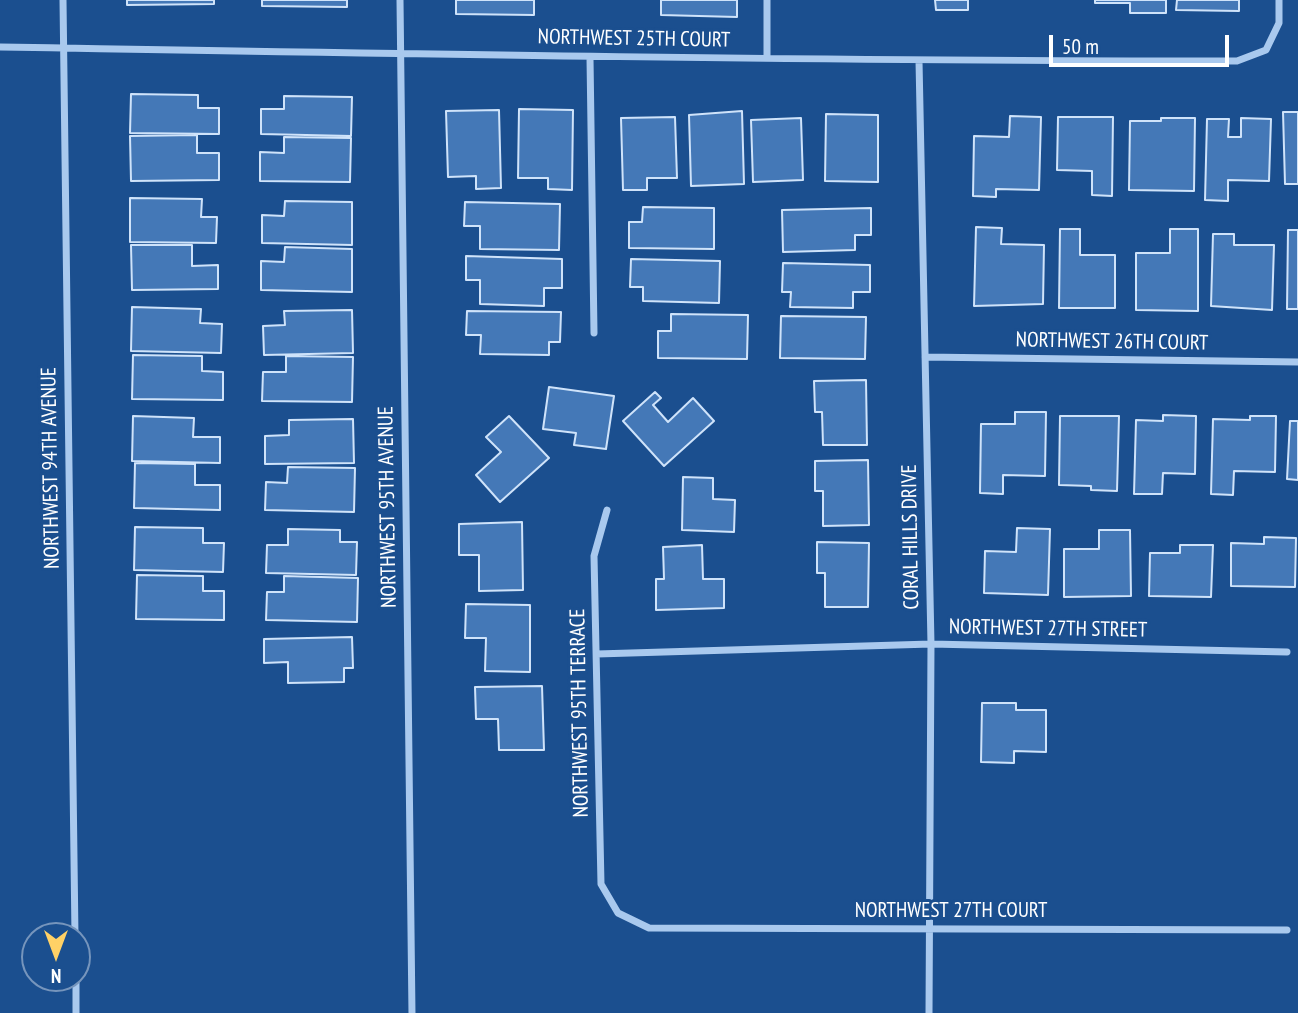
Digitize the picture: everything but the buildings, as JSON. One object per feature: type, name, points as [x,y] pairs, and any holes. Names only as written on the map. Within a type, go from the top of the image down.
[{"type":"street","name":"NORTHWEST 94TH AVENUE","points":[[63,0],[75,922]]},
{"type":"street","name":"NORTHWEST 95TH AVENUE","points":[[400,0],[412,1013]]},
{"type":"street","points":[[767,0],[767,58]]},
{"type":"street","name":"NORTHWEST 25TH COURT","points":[[0,47],[401,52],[590,58],[1237,61],[1266,50],[1279,23],[1279,0]]},
{"type":"street","points":[[590,58],[593,333]]},
{"type":"street","name":"CORAL HILLS DRIVE","points":[[919,61],[931,644],[929,1013]]},
{"type":"street","name":"NORTHWEST 26TH COURT","points":[[925,357],[1298,362]]},
{"type":"street","name":"NORTHWEST 95TH TERRACE","points":[[607,510],[593,556],[601,884],[618,913]]},
{"type":"street","name":"NORTHWEST 27TH STREET","points":[[597,654],[931,644],[1287,652]]},
{"type":"street","name":"NORTHWEST 27TH COURT","points":[[618,913],[649,928],[1287,930]]},
{"type":"street","points":[[76,992],[76,1013]]}]
